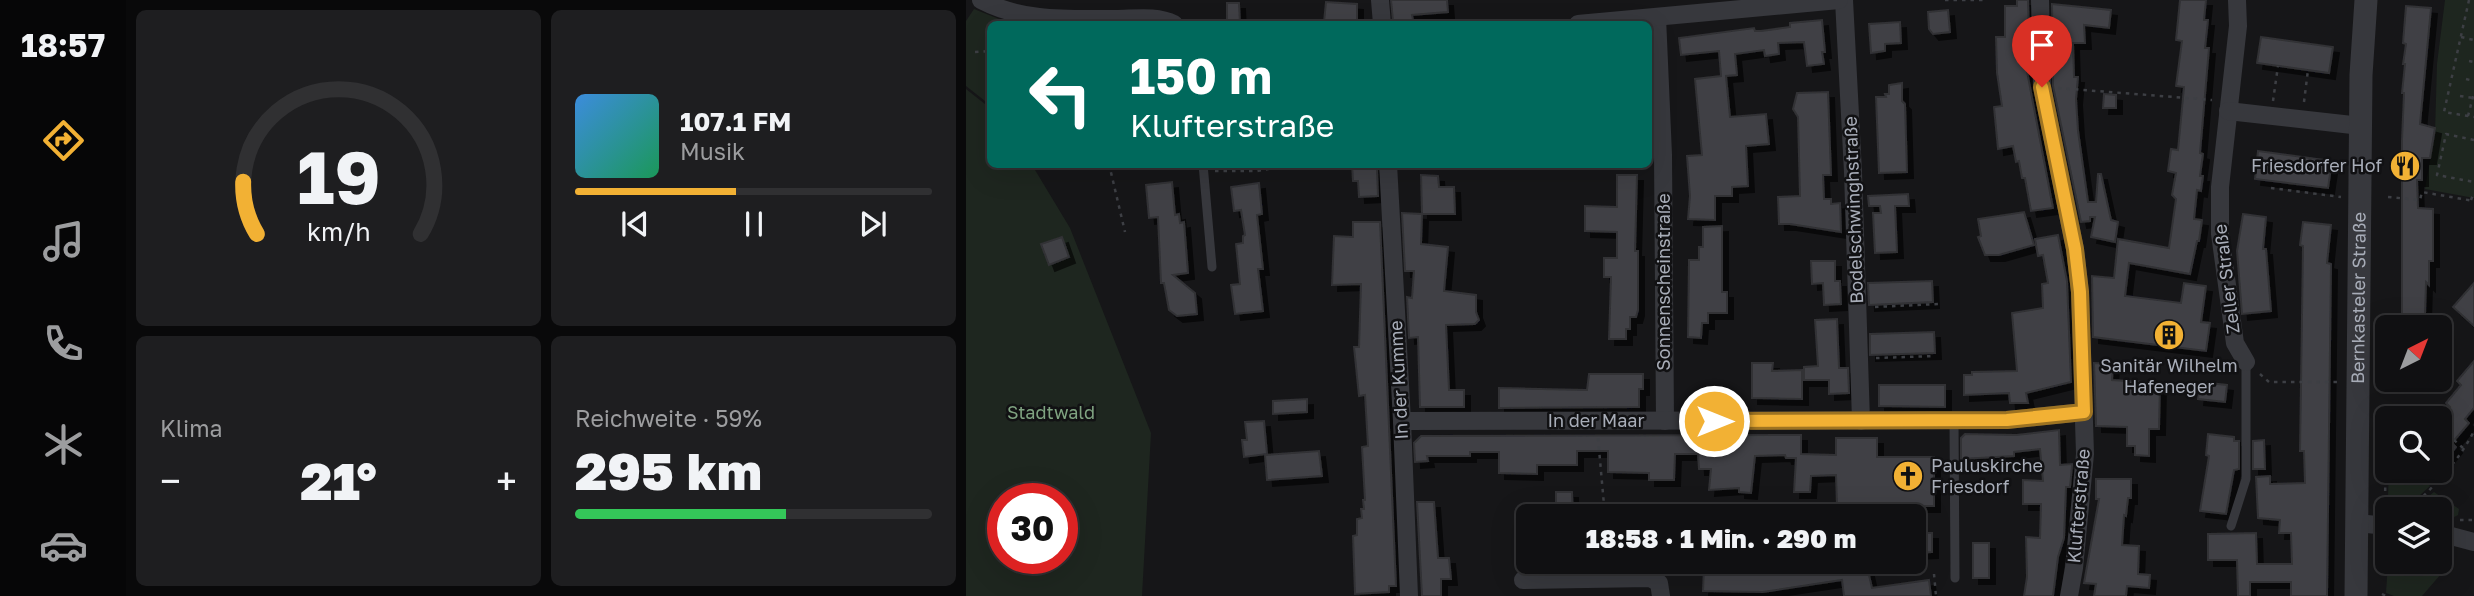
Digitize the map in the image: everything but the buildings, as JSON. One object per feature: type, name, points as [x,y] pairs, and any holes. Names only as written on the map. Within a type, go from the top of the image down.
[{"type":"street","points":[[981,0],[1008,12],[1036,18],[1146,18],[1167,21]]},
{"type":"street","points":[[1380,0],[1382,21]]},
{"type":"street","points":[[1612,21],[1657,17],[1709,6],[1839,0]]},
{"type":"street","name":"Bodelschwinghstraße","points":[[1844,0],[1861,421]]},
{"type":"street","name":"Klufterstraße","points":[[2040,0],[2042,87],[2075,249],[2080,292],[2085,454],[2069,596]]},
{"type":"street","name":"Zeller Straße","points":[[2237,0],[2238,26],[2220,187],[2220,234],[2235,343],[2246,362]]},
{"type":"street","name":"Bernkasteler Straße","points":[[2356,596],[2361,75],[2366,0]]},
{"type":"street","name":"Sonnenscheinstraße","points":[[1657,17],[1663,155],[1665,421]]},
{"type":"street","points":[[2228,107],[2271,116],[2361,126]]},
{"type":"street","name":"In der Kumme","points":[[1388,168],[1409,596]]},
{"type":"street","name":"In der Maar","points":[[1402,421],[2007,420],[2084,412]]},
{"type":"street","points":[[2357,523],[2375,525]]},
{"type":"street","points":[[2452,536],[2474,542]]},
{"type":"street","points":[[1523,580],[1650,578],[1658,583],[1661,596]]},
{"type":"lane","points":[[1203,168],[1212,267]]},
{"type":"lane","name":"Zeller Straße","points":[[2231,526],[2246,479],[2246,362]]},
{"type":"lane","points":[[1954,420],[1955,578]]},
{"type":"path","points":[[1945,0],[1987,0]]},
{"type":"path","points":[[2474,4],[2469,1],[2444,112],[2474,117]]},
{"type":"path","points":[[2461,37],[2474,40]]},
{"type":"path","points":[[975,52],[987,51]]},
{"type":"path","points":[[2271,116],[2278,66]]},
{"type":"path","points":[[2302,120],[2308,70]]},
{"type":"path","points":[[2466,79],[2474,80]]},
{"type":"path","points":[[2042,87],[2228,107]]},
{"type":"path","points":[[2468,116],[2474,93]]},
{"type":"path","points":[[2460,96],[2473,98]]},
{"type":"path","points":[[2474,140],[2446,134],[2437,175],[2474,183]]},
{"type":"path","points":[[1110,168],[1125,232]]},
{"type":"path","points":[[1203,168],[1257,171],[1274,168]]},
{"type":"path","points":[[2271,188],[2361,200]]},
{"type":"path","points":[[2388,197],[2420,200],[2422,192],[2472,201],[2474,192]]},
{"type":"path","points":[[1857,307],[1938,304]]},
{"type":"path","points":[[1859,359],[1935,356]]},
{"type":"path","points":[[2246,362],[2269,382],[2359,383]]},
{"type":"path","points":[[1598,421],[1604,504]]},
{"type":"path","points":[[2424,497],[2464,449],[2474,431]]},
{"type":"path","points":[[2454,440],[2464,449]]},
{"type":"path","points":[[1934,574],[1936,596]]},
{"type":"green space","points":[[2445,0],[2474,0],[2474,198],[2425,189],[2435,133],[2437,64]]},
{"type":"green space","points":[[974,9],[1004,21],[987,21],[987,103],[966,86],[966,21]]},
{"type":"green space","name":"Stadtwald","points":[[966,89],[987,106],[987,168],[1034,168],[1070,228],[1151,433],[1142,596],[966,596]]},
{"type":"green space","points":[[2389,483],[2427,483],[2430,486],[2418,497],[2388,496]]},
{"type":"green space","points":[[2434,492],[2441,497],[2428,497]]},
{"type":"green space","points":[[2452,504],[2459,509],[2458,515],[2454,517]]},
{"type":"green space","points":[[2387,574],[2441,574],[2422,596],[2394,596],[2386,593]]},
{"type":"place","name":"Friesdorfer Hof","points":[[2405,166]]},
{"type":"place","name":"Sanitär Wilhelm Hafeneger","points":[[2169,335]]},
{"type":"place","name":"Pauluskirche Friesdorf","points":[[1908,476]]},
{"type":"route","points":[[1714,421],[2007,420],[2084,412],[2080,292],[2075,249],[2042,87]]}]
